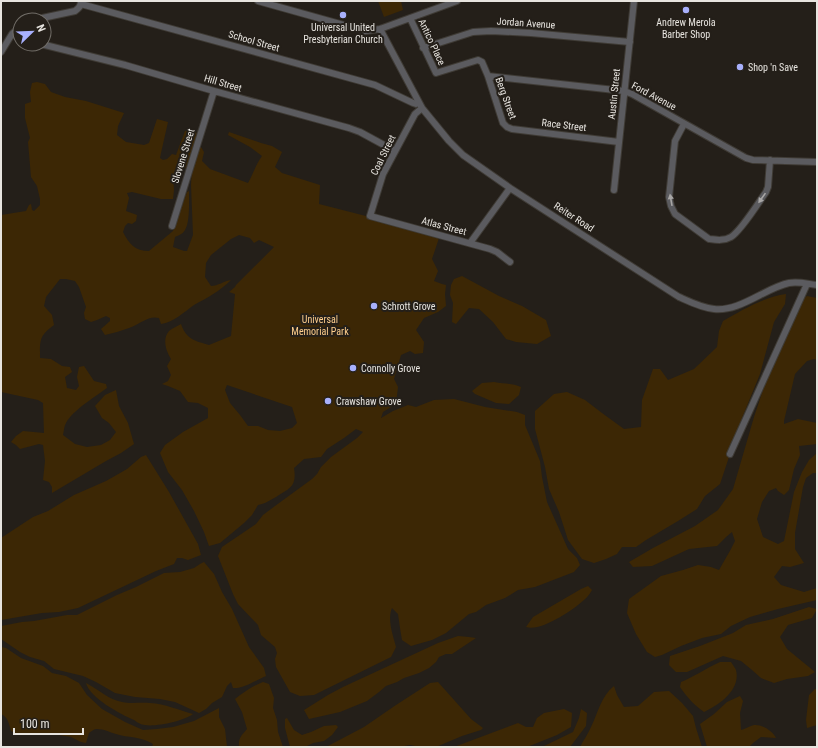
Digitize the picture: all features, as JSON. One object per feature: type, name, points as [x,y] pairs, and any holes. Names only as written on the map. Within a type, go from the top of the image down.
[{"type":"street","points":[[258,1],[365,31],[380,29],[457,1]]},
{"type":"street","name":"Austin Street","points":[[614,190],[634,1]]},
{"type":"street","points":[[52,16],[70,13],[79,8],[81,2]]},
{"type":"street","name":"School Street","points":[[81,2],[375,85],[413,103],[421,105]]},
{"type":"street","name":"Antico Place","points":[[410,18],[436,73],[478,60],[482,62],[488,76]]},
{"type":"street","name":"Reiter Road","points":[[380,29],[421,105],[463,155],[510,188],[679,297],[715,310],[738,305],[789,282],[817,285]]},
{"type":"street","name":"Jordan Avenue","points":[[423,48],[473,32],[491,31],[630,42]]},
{"type":"street","points":[[1,52],[12,34]]},
{"type":"street","name":"Hill Street","points":[[52,47],[126,65],[349,128],[360,132],[395,151]]},
{"type":"street","name":"Ford Avenue","points":[[488,76],[624,91],[632,94],[746,158],[753,160],[817,162]]},
{"type":"street","name":"Berg Street","points":[[488,76],[506,128]]},
{"type":"street","name":"Slovene Street","points":[[172,226],[214,91]]},
{"type":"street","name":"Coal Street","points":[[370,216],[383,174],[421,105]]},
{"type":"street","points":[[684,124],[675,141],[669,197],[675,214],[709,239],[725,240],[738,232],[766,192],[768,187],[770,160]]},
{"type":"street","name":"Race Street","points":[[506,128],[619,142]]},
{"type":"street","name":"Atlas Street","points":[[370,216],[470,243],[510,188]]},
{"type":"street","points":[[470,243],[490,248],[510,262]]},
{"type":"street","points":[[730,454],[807,284]]},
{"type":"green space","points":[[378,1],[401,1],[403,10],[384,17]]},
{"type":"green space","name":"Universal Memorial Park","points":[[37,82],[45,84],[51,92],[65,97],[86,101],[124,113],[118,126],[117,135],[126,142],[144,145],[149,143],[157,119],[168,122],[160,158],[163,160],[167,159],[172,154],[176,155],[185,131],[189,130],[196,132],[197,137],[186,168],[179,168],[173,179],[173,199],[161,199],[132,192],[127,193],[129,198],[126,211],[137,215],[136,221],[132,224],[128,223],[123,232],[130,243],[140,250],[149,251],[173,231],[187,192],[189,191],[187,226],[181,234],[175,237],[173,247],[187,251],[193,235],[191,185],[192,167],[198,149],[201,147],[204,152],[202,161],[210,169],[248,183],[262,156],[250,147],[228,135],[229,132],[272,146],[282,152],[275,167],[282,173],[320,185],[319,204],[440,235],[432,259],[438,271],[434,281],[446,285],[446,306],[438,312],[424,318],[416,330],[424,342],[423,353],[415,354],[410,351],[401,355],[394,379],[398,387],[396,404],[383,412],[381,418],[408,405],[416,407],[434,400],[454,399],[525,415],[525,425],[540,461],[547,502],[568,549],[577,558],[580,565],[574,572],[535,587],[518,590],[505,598],[486,605],[476,612],[469,614],[446,633],[432,640],[411,646],[402,640],[398,614],[392,608],[390,622],[396,647],[391,657],[314,695],[300,696],[290,692],[276,667],[275,659],[277,653],[275,647],[261,635],[258,625],[238,604],[218,556],[222,547],[256,524],[263,515],[312,479],[331,457],[363,432],[356,429],[327,449],[321,457],[304,459],[294,468],[294,479],[289,489],[267,502],[258,505],[252,515],[244,523],[220,543],[209,546],[194,511],[182,490],[168,472],[160,453],[165,445],[183,432],[208,418],[208,408],[198,403],[188,402],[180,391],[162,384],[168,381],[171,375],[167,366],[171,359],[165,341],[167,334],[170,330],[181,324],[188,336],[192,339],[209,345],[231,336],[235,294],[229,292],[274,247],[259,240],[254,243],[250,238],[239,235],[231,239],[211,255],[206,263],[205,277],[211,286],[231,280],[222,288],[194,305],[183,314],[166,323],[161,324],[159,318],[155,317],[147,319],[133,327],[105,335],[101,329],[110,321],[110,318],[106,316],[91,322],[85,319],[84,313],[86,307],[79,287],[75,281],[60,279],[46,297],[44,306],[52,315],[54,325],[45,332],[41,339],[40,358],[51,359],[62,366],[70,367],[72,372],[65,377],[67,388],[76,390],[79,386],[77,377],[79,367],[84,366],[94,381],[106,384],[107,388],[69,418],[65,424],[63,435],[75,444],[87,447],[101,445],[110,440],[116,432],[109,423],[102,418],[95,406],[105,395],[116,390],[119,406],[128,423],[134,444],[52,493],[52,487],[49,482],[43,480],[45,461],[43,445],[39,444],[20,449],[11,442],[23,431],[44,433],[43,403],[38,400],[1,392],[1,215],[26,211],[31,204],[32,210],[34,211],[40,205],[37,186],[31,177],[28,142],[30,138],[25,118],[25,104],[31,102],[30,92],[32,83]],"holes":[[[227,385],[292,407],[297,423],[292,428],[280,431],[268,430],[258,426],[248,426],[230,403],[225,390]]]},
{"type":"green space","points":[[462,276],[499,296],[522,306],[546,320],[551,336],[537,344],[516,342],[506,339],[493,322],[479,309],[469,308],[456,324],[452,322],[453,303],[450,295],[451,285],[454,279]]},
{"type":"green space","points":[[786,294],[785,304],[774,322],[760,374],[742,418],[720,484],[705,496],[697,509],[636,547],[622,547],[617,554],[594,563],[582,559],[568,540],[559,512],[549,489],[535,429],[535,411],[554,394],[567,392],[585,400],[624,429],[641,427],[642,400],[653,369],[660,369],[668,380],[694,369],[717,347],[719,331],[723,321],[745,308],[761,301]]},
{"type":"green space","points":[[807,296],[817,298],[817,360],[814,359],[807,361],[795,374],[784,424],[798,419],[817,423],[817,444],[799,446],[800,455],[794,469],[789,490],[784,495],[776,488],[769,491],[762,502],[757,519],[763,537],[778,544],[784,541],[794,492],[802,472],[809,460],[817,453],[817,473],[813,473],[806,478],[795,533],[795,549],[804,563],[790,567],[782,566],[774,577],[781,585],[804,592],[817,588],[817,600],[750,617],[731,626],[721,634],[702,638],[655,657],[647,652],[636,634],[627,613],[629,599],[661,576],[698,565],[719,570],[735,541],[732,532],[717,546],[689,549],[652,566],[633,567],[629,562],[695,526],[718,510],[733,489],[754,417],[783,330],[792,308]]},
{"type":"green space","points":[[494,382],[521,387],[519,395],[509,404],[496,403],[475,394],[472,391],[482,383]]},
{"type":"green space","points":[[146,455],[198,544],[201,555],[188,560],[177,558],[174,564],[78,608],[1,620],[1,538],[33,517],[48,511],[74,495],[106,481],[127,469],[141,457]]},
{"type":"green space","points":[[204,562],[214,574],[249,647],[264,668],[266,676],[245,686],[237,688],[233,688],[231,682],[227,686],[222,697],[199,713],[175,702],[115,693],[83,676],[54,669],[44,661],[20,652],[1,639],[1,626],[67,615],[77,615],[164,573],[180,572],[194,568]]},
{"type":"green space","points":[[588,586],[592,590],[588,596],[565,614],[540,626],[532,628],[526,627],[533,617]]},
{"type":"green space","points":[[809,607],[817,609],[812,618],[788,625],[780,637],[787,649],[815,672],[808,676],[787,679],[774,683],[761,678],[741,661],[723,656],[687,672],[676,672],[669,665],[670,656],[733,633],[746,625],[773,619]]},
{"type":"green space","points":[[458,636],[476,638],[452,654],[446,654],[439,657],[429,668],[386,686],[367,701],[340,712],[309,719],[304,710],[343,687],[438,643]]},
{"type":"green space","points":[[1,647],[6,648],[21,658],[43,666],[52,673],[66,676],[79,683],[87,695],[102,709],[143,730],[173,727],[194,721],[219,708],[219,717],[225,729],[227,747],[152,747],[153,744],[148,741],[100,729],[95,729],[89,733],[86,743],[71,737],[53,734],[15,733],[11,731],[7,719],[1,714]]},
{"type":"green space","points":[[720,662],[731,662],[736,670],[737,677],[735,684],[728,696],[704,712],[685,694],[680,687],[681,682]]},
{"type":"green space","points":[[263,682],[269,684],[274,698],[273,708],[283,747],[239,747],[240,739],[247,729],[242,712],[235,699],[252,687]]},
{"type":"green space","points":[[438,682],[471,719],[483,728],[481,730],[436,747],[420,747],[410,745],[399,747],[326,747],[364,727],[430,683]]},
{"type":"green space","points":[[86,683],[117,701],[156,704],[193,714],[189,717],[170,723],[156,725],[142,724],[114,710],[99,700],[89,689]]},
{"type":"green space","points":[[614,686],[624,707],[638,706],[654,692],[669,691],[693,716],[702,747],[580,747],[590,730],[603,700]]},
{"type":"green space","points":[[817,689],[817,725],[807,728],[806,720],[809,695]]},
{"type":"green space","points":[[740,696],[743,701],[740,713],[741,730],[757,725],[770,731],[776,738],[761,737],[749,747],[707,747],[700,724],[727,702]]},
{"type":"green space","points":[[564,709],[572,713],[571,727],[557,735],[527,747],[454,747],[518,723],[526,727],[533,727],[537,718],[544,713]]},
{"type":"green space","points":[[581,709],[587,713],[586,726],[570,747],[542,747],[573,732]]},
{"type":"green space","points":[[287,718],[294,730],[302,735],[324,726],[336,725],[338,727],[332,735],[324,741],[313,743],[305,747],[290,747],[285,728],[285,719]]},
{"type":"place","name":"Andrew Merola Barber Shop","points":[[686,10]]},
{"type":"place","name":"Universal United Presbyterian Church","points":[[343,15]]},
{"type":"place","name":"Shop 'n Save","points":[[740,67]]},
{"type":"place","name":"Schrott Grove","points":[[374,306]]},
{"type":"place","name":"Connolly Grove","points":[[353,368]]},
{"type":"place","name":"Crawshaw Grove","points":[[328,401]]}]
